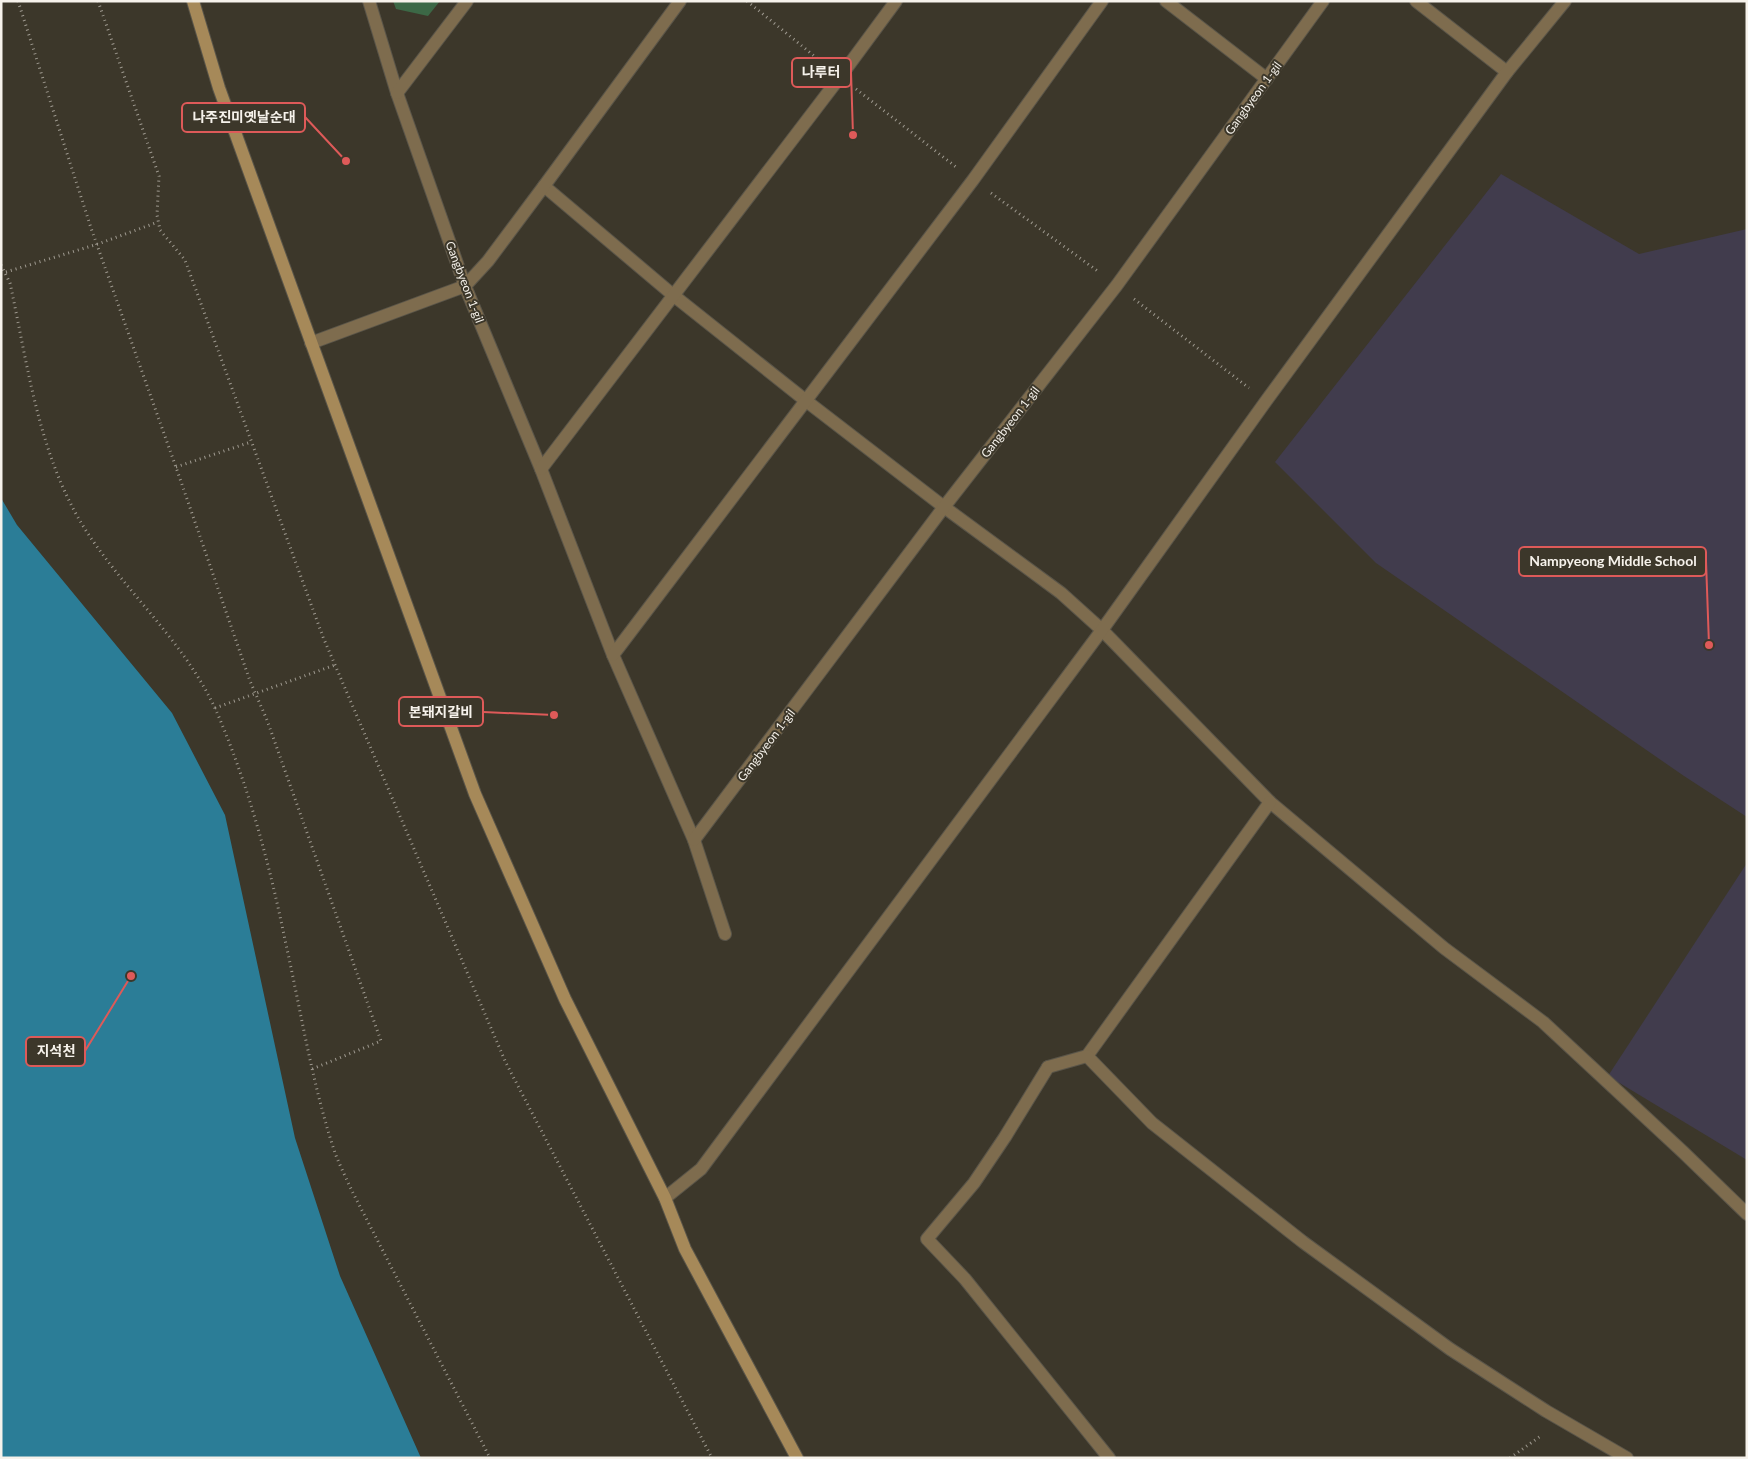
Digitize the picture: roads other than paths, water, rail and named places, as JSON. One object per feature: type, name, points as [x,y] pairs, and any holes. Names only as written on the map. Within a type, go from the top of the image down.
[{"type":"street","points":[[194,1],[219,88],[475,794],[564,1000],[665,1198],[685,1249],[797,1458]]},
{"type":"street","name":"Gangbyeon 1-gil","points":[[369,1],[398,93],[465,286],[541,469],[613,655],[694,840],[725,934]]},
{"type":"street","points":[[398,93],[467,1]]},
{"type":"street","points":[[311,343],[465,286],[488,261],[680,1]]},
{"type":"street","points":[[541,469],[896,1]]},
{"type":"street","points":[[613,655],[973,180],[1102,1]]},
{"type":"street","points":[[1166,1],[1267,80]]},
{"type":"street","name":"Gangbyeon 1-gil","points":[[694,840],[944,508],[1117,285],[1323,1]]},
{"type":"street","points":[[1416,1],[1507,72]]},
{"type":"street","points":[[665,1198],[701,1169],[1102,630],[1266,401],[1507,72],[1565,1]]},
{"type":"street","points":[[544,186],[673,295],[806,400],[944,508],[1062,594],[1102,630],[1270,802],[1444,948],[1542,1022],[1683,1152],[1747,1214]]},
{"type":"street","points":[[1109,1458],[965,1279],[927,1239],[974,1183],[1048,1067],[1087,1056],[1270,802]]},
{"type":"street","points":[[1087,1056],[1152,1123],[1303,1242],[1450,1349],[1563,1421],[1627,1458]]},
{"type":"water","points":[[1,498],[17,525],[172,713],[225,815],[295,1138],[340,1276],[421,1458],[1,1458]]},
{"type":"place","name":"나루터","points":[[853,135]]},
{"type":"place","name":"나주진미옛날순대","points":[[346,161]]},
{"type":"place","name":"Nampyeong Middle School","points":[[1709,645]]},
{"type":"place","name":"본돼지갈비","points":[[554,715]]},
{"type":"place","name":"지석천","points":[[131,976]]}]
